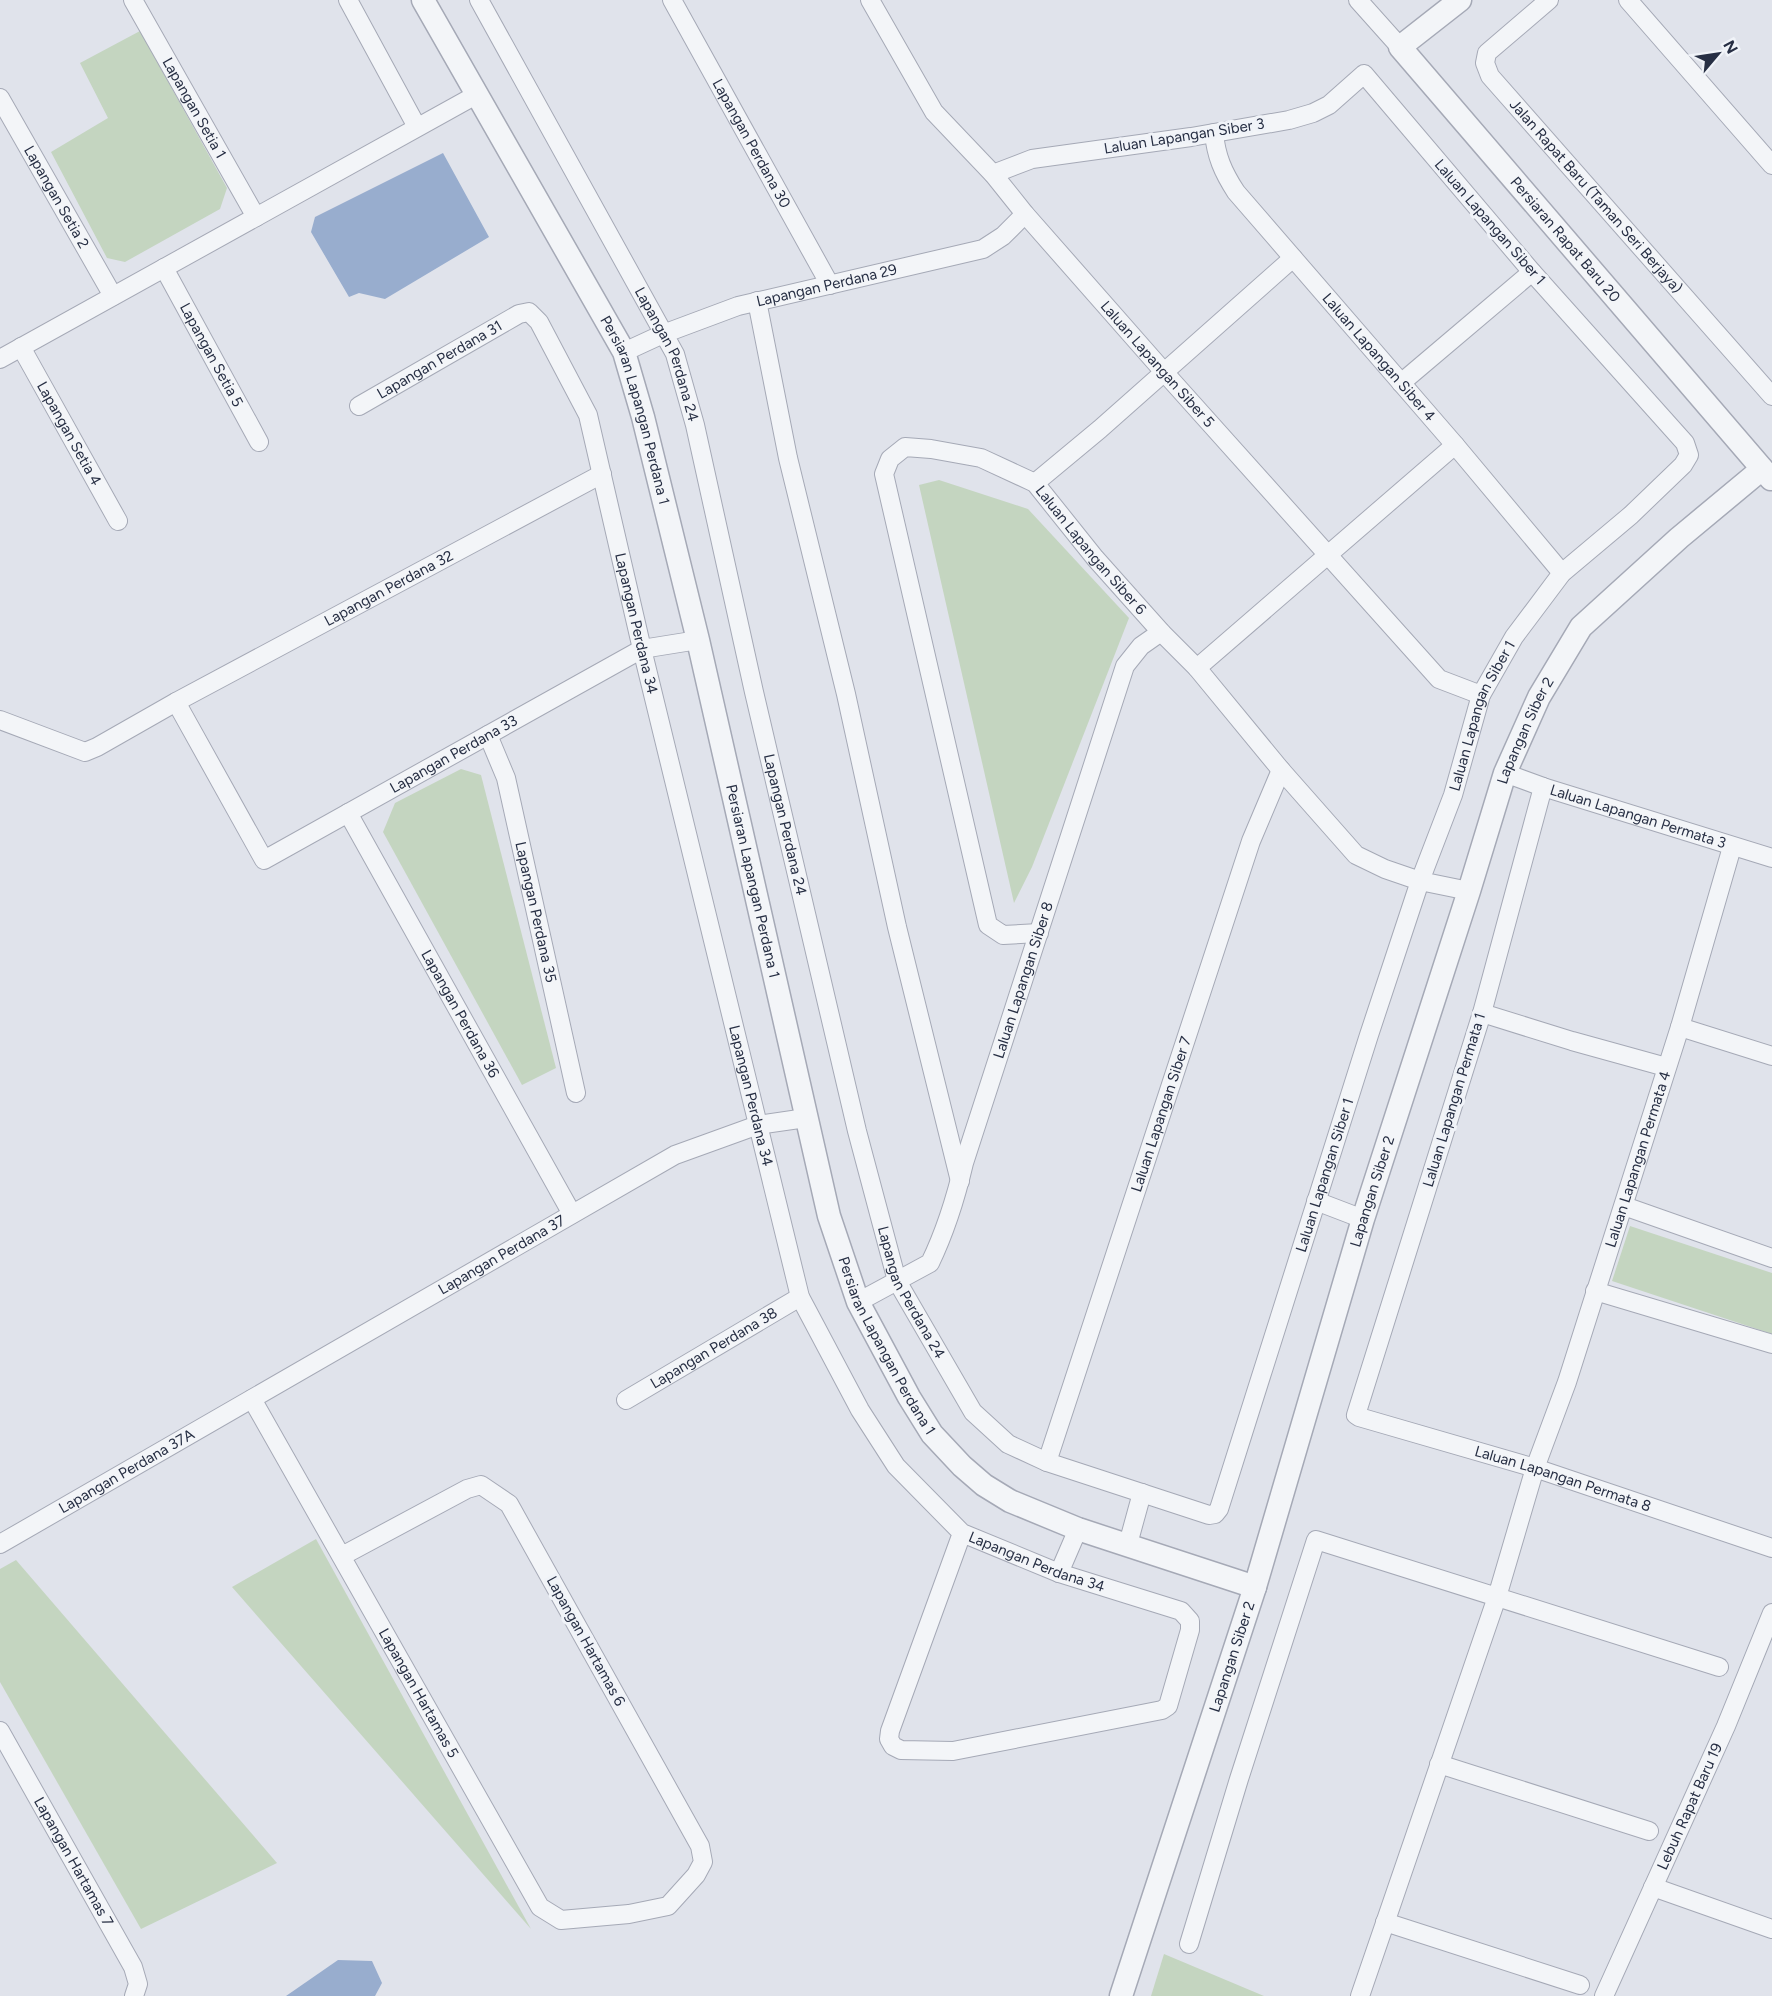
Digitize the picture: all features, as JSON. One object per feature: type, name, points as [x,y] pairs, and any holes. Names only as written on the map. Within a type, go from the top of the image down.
[{"type":"street","name":"Lapangan Setia 1","points":[[133,0],[256,217]]},
{"type":"street","points":[[348,0],[417,127]]},
{"type":"street","name":"Persiaran Lapangan Perdana 1","points":[[423,0],[624,352],[643,417],[698,640],[829,1216],[858,1302],[932,1434],[962,1466],[984,1485],[1010,1501],[1078,1529],[1255,1587]]},
{"type":"street","name":"Lapangan Perdana 24","points":[[479,0],[675,354],[695,425],[754,692],[857,1131],[897,1281],[973,1412],[1008,1444],[1047,1462],[1209,1515],[1215,1514]]},
{"type":"street","name":"Lapangan Perdana 30","points":[[672,0],[830,285]]},
{"type":"street","name":"Laluan Lapangan Siber 5","points":[[870,0],[934,112],[993,174],[1025,214],[1164,372],[1439,679],[1481,695]]},
{"type":"street","name":"Persiaran Rapat Baru 20","points":[[1358,0],[1767,475]]},
{"type":"street","points":[[1400,47],[1460,0]]},
{"type":"street","name":"Jalan Rapat Baru (Taman Seri Berjaya)","points":[[1549,0],[1487,53],[1485,63],[1490,76],[1772,396]]},
{"type":"street","points":[[1628,0],[1772,165]]},
{"type":"street","name":"Laluan Lapangan Siber 3","points":[[993,174],[1032,159],[1289,120],[1313,113],[1329,105],[1364,74]]},
{"type":"street","name":"Laluan Lapangan Siber 1","points":[[1215,1514],[1219,1509],[1420,881],[1453,795],[1481,695],[1514,637],[1562,573],[1631,515],[1683,465],[1689,455],[1685,443],[1533,272],[1364,74]]},
{"type":"street","points":[[0,359],[476,95]]},
{"type":"street","name":"Lapangan Setia 2","points":[[0,99],[113,296]]},
{"type":"street","name":"Laluan Lapangan Siber 4","points":[[1214,133],[1215,147],[1222,170],[1236,192],[1455,445],[1562,573]]},
{"type":"street","name":"Lapangan Perdana 29","points":[[624,352],[663,334],[757,301],[983,249],[1003,236],[1025,214]]},
{"type":"street","points":[[1035,483],[1100,429],[1293,258]]},
{"type":"street","name":"Lapangan Setia 5","points":[[164,268],[259,442]]},
{"type":"street","points":[[1401,383],[1533,272]]},
{"type":"street","points":[[757,301],[788,458],[846,694],[897,927],[960,1181]]},
{"type":"street","name":"Lapangan Perdana 34","points":[[519,314],[529,312],[539,322],[588,415],[642,649],[800,1297],[860,1410],[896,1466],[962,1533],[1059,1573],[1181,1611],[1191,1621],[1168,1706],[1162,1710],[953,1751],[901,1750],[893,1746],[889,1738],[890,1731],[962,1533]]},
{"type":"street","name":"Lapangan Perdana 31","points":[[359,406],[519,314]]},
{"type":"street","name":"Lapangan Setia 4","points":[[21,347],[118,521]]},
{"type":"street","points":[[1197,668],[1455,445]]},
{"type":"street","name":"Laluan Lapangan Siber 6","points":[[1039,933],[1003,935],[987,925],[884,474],[890,459],[905,447],[981,458],[1035,483],[1095,558],[1161,632],[1197,668],[1281,770],[1356,855],[1385,869],[1420,881],[1469,891]]},
{"type":"street","name":"Lapangan Perdana 32","points":[[0,720],[85,752],[602,474]]},
{"type":"street","name":"Lapangan Siber 2","points":[[1121,1996],[1255,1587],[1364,1219],[1505,773],[1539,697],[1581,627],[1679,538],[1767,475]]},
{"type":"street","name":"Laluan Lapangan Siber 8","points":[[858,1302],[930,1263],[936,1251],[1125,666],[1141,646],[1161,632]]},
{"type":"street","points":[[642,649],[698,640]]},
{"type":"street","name":"Lapangan Perdana 33","points":[[176,702],[264,860],[642,649]]},
{"type":"street","name":"Lapangan Perdana 35","points":[[488,735],[506,778],[576,1093]]},
{"type":"street","name":"Laluan Lapangan Siber 7","points":[[1047,1462],[1251,841],[1281,770]]},
{"type":"street","name":"Laluan Lapangan Permata 3","points":[[1505,773],[1543,787],[1772,858]]},
{"type":"street","name":"Laluan Lapangan Permata 1","points":[[1356,1411],[1482,1013],[1543,787]]},
{"type":"street","name":"Lapangan Perdana 36","points":[[348,813],[572,1214]]},
{"type":"street","name":"Laluan Lapangan Permata 4","points":[[1360,1996],[1497,1597],[1535,1468],[1567,1382],[1624,1206],[1680,1027],[1732,847]]},
{"type":"street","points":[[1482,1013],[1666,1067]]},
{"type":"street","points":[[1680,1027],[1772,1056]]},
{"type":"street","name":"Lapangan Perdana 37","points":[[252,1399],[675,1155],[758,1125],[806,1118]]},
{"type":"street","points":[[1316,1201],[1364,1219]]},
{"type":"street","points":[[1624,1206],[1772,1258]]},
{"type":"street","points":[[1595,1291],[1772,1344]]},
{"type":"street","name":"Lapangan Perdana 38","points":[[627,1400],[800,1297]]},
{"type":"street","name":"Lapangan Perdana 37A","points":[[0,1544],[252,1399]]},
{"type":"street","name":"Lapangan Hartamas 5","points":[[252,1399],[540,1907],[561,1920],[629,1914]]},
{"type":"street","name":"Laluan Lapangan Permata 8","points":[[1356,1411],[1359,1417],[1535,1468],[1772,1548]]},
{"type":"street","name":"Lapangan Hartamas 6","points":[[342,1556],[467,1489],[481,1485],[509,1504],[700,1846],[703,1862],[696,1875],[668,1906],[629,1914]]},
{"type":"street","points":[[1128,1544],[1142,1493]]},
{"type":"street","points":[[1059,1573],[1078,1529]]},
{"type":"street","points":[[1189,1944],[1316,1540],[1719,1667]]},
{"type":"street","name":"Lebuh Rapat Baru 19","points":[[1604,1996],[1735,1705],[1772,1613]]},
{"type":"street","name":"Lapangan Hartamas 7","points":[[0,1731],[133,1967],[138,1984],[134,1996]]},
{"type":"street","points":[[1439,1764],[1649,1831]]},
{"type":"street","points":[[1653,1887],[1772,1929]]},
{"type":"street","points":[[1385,1923],[1580,1985]]},
{"type":"green space","points":[[140,31],[227,188],[220,209],[125,262],[107,258],[51,152],[108,118],[80,63]]},
{"type":"green space","points":[[939,480],[1028,509],[1129,618],[1032,867],[1014,903],[919,485]]},
{"type":"green space","points":[[461,769],[481,775],[556,1068],[522,1085],[383,832],[395,803]]},
{"type":"green space","points":[[1630,1226],[1772,1273],[1772,1334],[1612,1281]]},
{"type":"green space","points":[[316,1539],[531,1929],[232,1587]]},
{"type":"green space","points":[[16,1560],[277,1863],[141,1929],[0,1682],[0,1569]]},
{"type":"green space","points":[[1164,1954],[1264,1996],[1151,1996]]},
{"type":"water","points":[[443,153],[489,237],[385,299],[359,293],[349,297],[311,232],[315,217]]},
{"type":"water","points":[[338,1960],[372,1961],[382,1983],[375,1996],[286,1996]]}]
